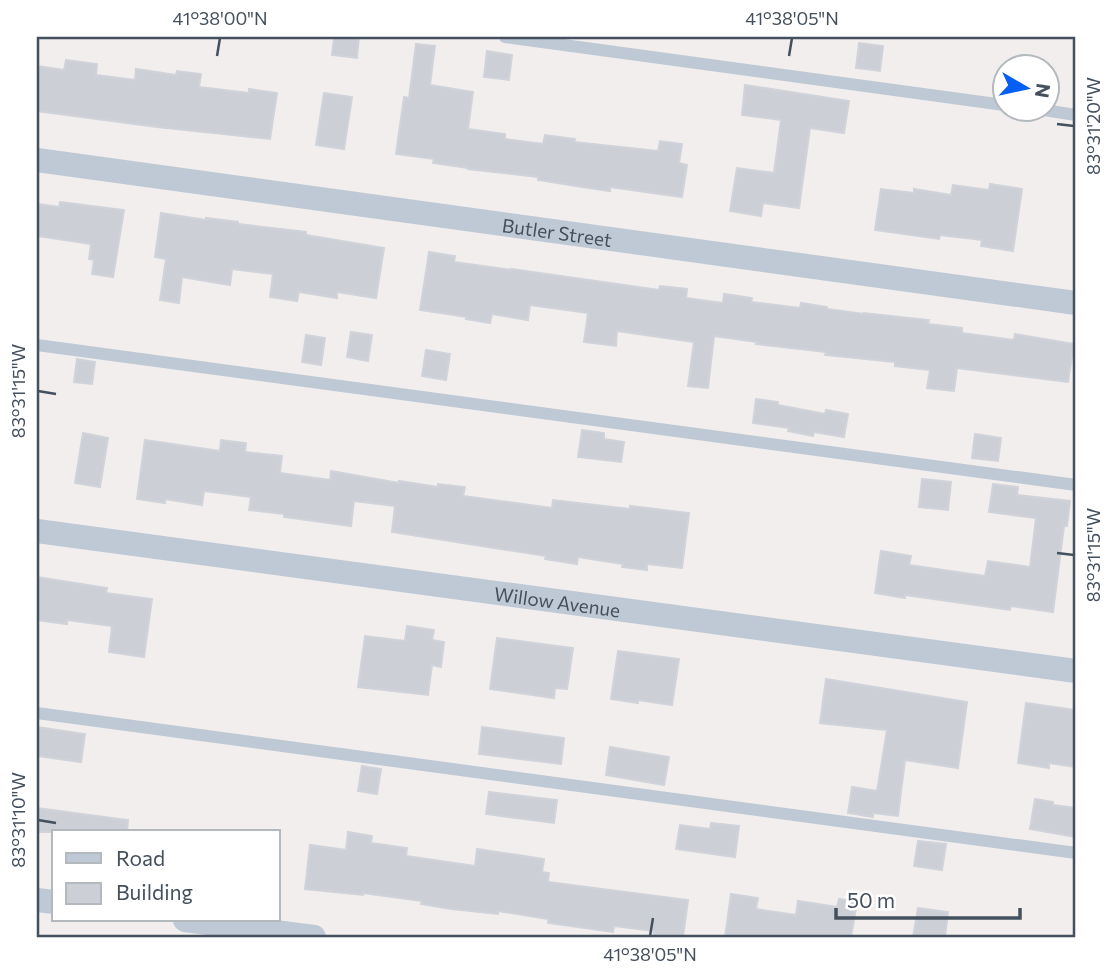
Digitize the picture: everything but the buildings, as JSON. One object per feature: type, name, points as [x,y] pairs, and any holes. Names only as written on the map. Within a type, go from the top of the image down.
[{"type":"street","name":"Butler Street","points":[[37,160],[1076,303]]},
{"type":"street","name":"Willow Avenue","points":[[37,531],[1076,671]]},
{"type":"street","points":[[200,922],[314,937]]},
{"type":"lane","points":[[505,37],[990,103]]},
{"type":"lane","points":[[37,345],[1076,485]]},
{"type":"lane","points":[[37,713],[1076,853]]}]
